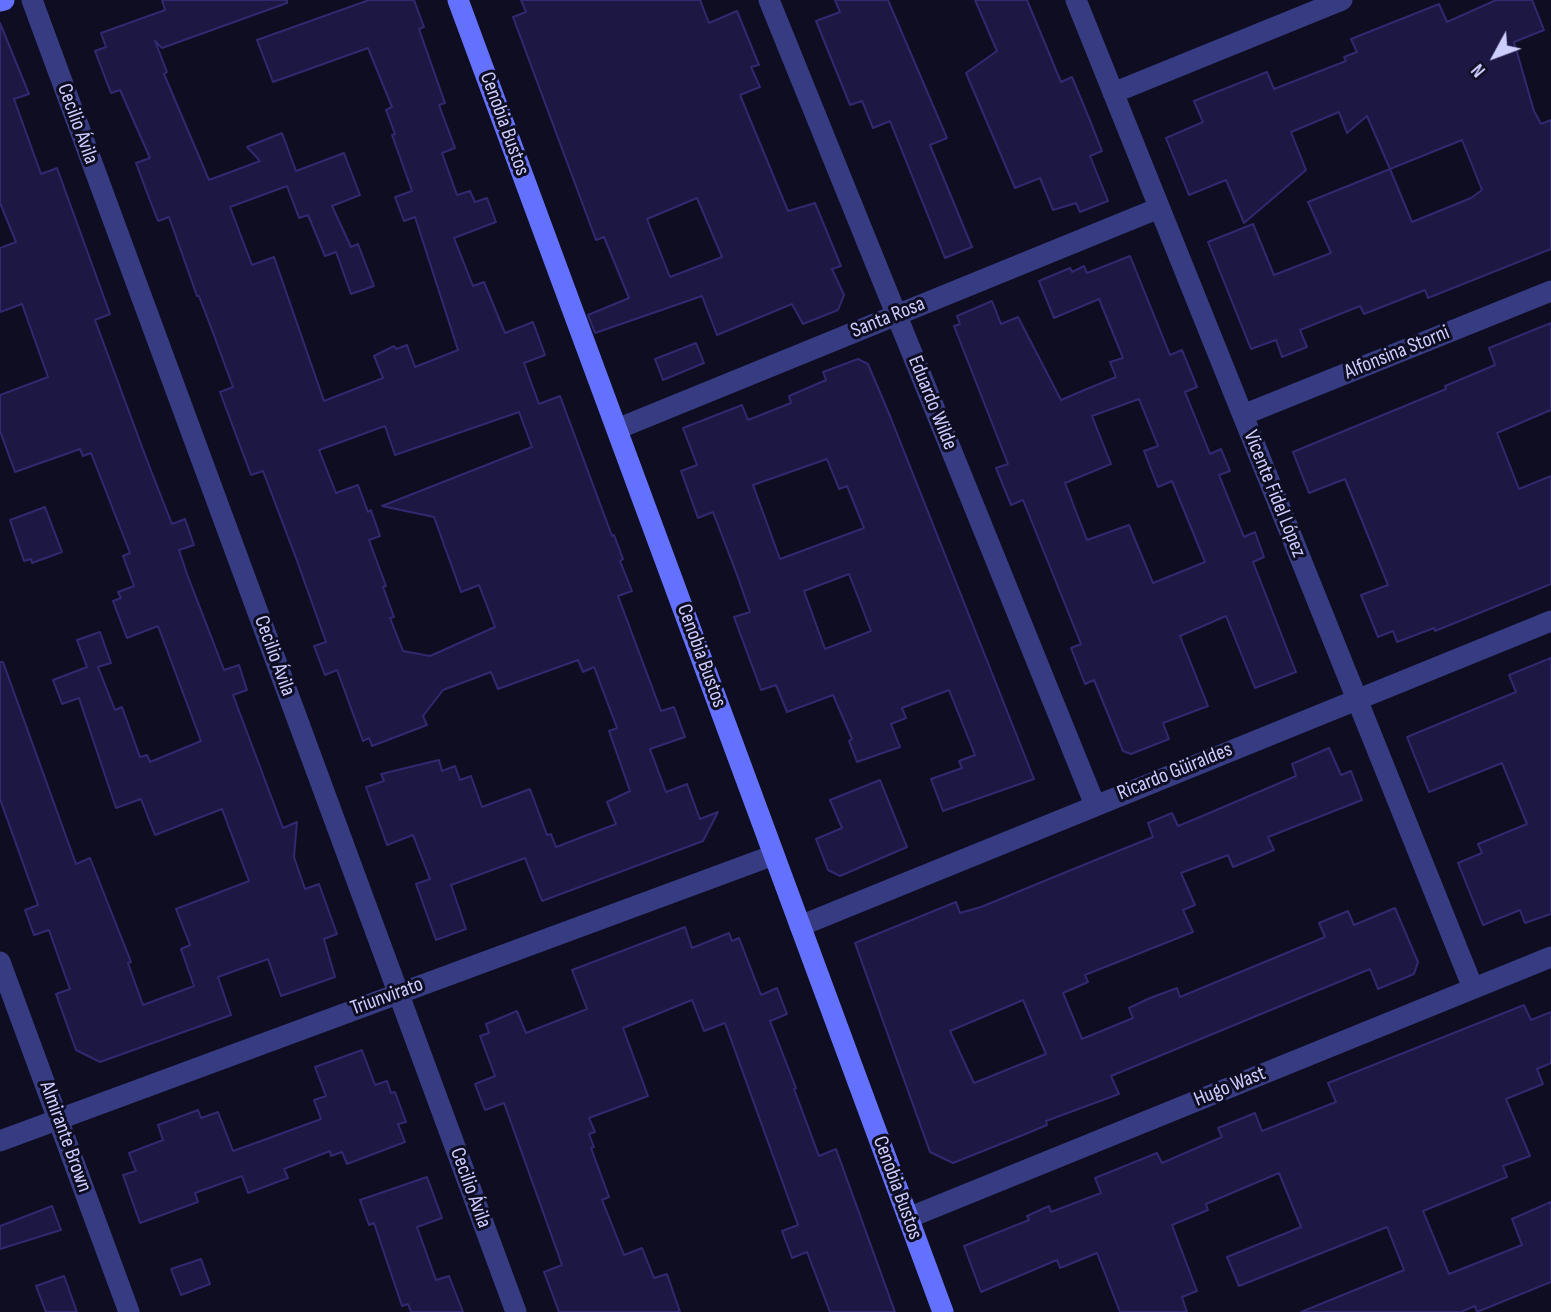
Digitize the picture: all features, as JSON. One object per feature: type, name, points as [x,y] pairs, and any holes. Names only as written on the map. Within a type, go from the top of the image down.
[{"type":"street","name":"Cecilio Ávila","points":[[32,0],[516,1312]]},
{"type":"street","name":"Cenobia Bustos","points":[[458,0],[943,1312]]},
{"type":"street","name":"Eduardo Wilde","points":[[769,0],[1095,805]]},
{"type":"street","name":"Vicente Fidel López","points":[[1076,0],[1473,988]]},
{"type":"street","points":[[1113,93],[1342,0]]},
{"type":"street","name":"Santa Rosa","points":[[617,429],[1159,208]]},
{"type":"street","name":"Alfonsina Storni","points":[[1243,415],[1551,290]]},
{"type":"street","name":"Ricardo Güiraldes","points":[[800,926],[1551,621]]},
{"type":"street","name":"Triunvirato","points":[[0,1140],[774,855]]},
{"type":"street","name":"Hugo Wast","points":[[908,1218],[1551,957]]},
{"type":"street","name":"Almirante Brown","points":[[0,962],[129,1312]]},
{"type":"building","points":[[162,0],[287,0],[287,3],[162,48],[155,41],[167,72],[164,74],[209,180],[260,161],[247,147],[282,133],[296,171],[344,153],[360,195],[332,206],[351,247],[358,244],[374,286],[351,294],[336,252],[325,256],[308,215],[299,218],[287,186],[230,207],[252,265],[274,257],[324,401],[383,378],[374,356],[394,346],[396,349],[407,345],[415,367],[458,350],[415,217],[404,221],[395,197],[412,191],[386,110],[392,107],[368,48],[273,82],[257,40],[369,0],[414,0],[424,27],[419,29],[445,103],[439,105],[455,148],[442,153],[457,195],[470,191],[475,202],[487,198],[496,222],[454,238],[473,286],[484,282],[505,333],[533,322],[545,355],[524,363],[539,404],[560,396],[623,559],[620,561],[632,591],[618,596],[661,711],[674,707],[685,737],[650,749],[666,792],[687,784],[700,819],[718,812],[703,841],[542,901],[525,858],[451,885],[466,929],[436,940],[416,884],[430,879],[413,835],[387,845],[366,787],[384,781],[381,774],[439,760],[442,771],[455,766],[460,780],[471,776],[482,807],[530,789],[547,835],[551,834],[556,847],[616,824],[607,802],[630,791],[609,731],[617,728],[594,667],[583,672],[578,660],[498,689],[491,672],[443,690],[423,716],[427,725],[372,746],[369,738],[363,741],[337,670],[325,675],[314,646],[326,642],[296,558],[263,471],[251,475],[220,392],[233,387],[212,330],[169,217],[158,221],[136,163],[150,158],[120,90],[111,93],[95,51],[106,47],[101,33],[165,10]],"holes":[[[519,412],[532,447],[382,506],[434,517],[461,592],[479,585],[495,627],[430,656],[403,651],[390,618],[394,617],[383,587],[386,586],[369,540],[380,536],[371,510],[368,512],[358,485],[336,493],[319,450],[385,426],[395,455]]]},
{"type":"building","points":[[521,0],[700,0],[709,23],[737,11],[759,65],[751,67],[760,87],[740,95],[788,211],[815,203],[841,266],[832,269],[844,295],[838,310],[803,324],[792,304],[717,335],[702,296],[595,333],[588,315],[629,298],[604,237],[596,240],[513,17],[526,12]],"holes":[[[697,198],[722,257],[670,277],[647,219]]]},
{"type":"building","points":[[835,0],[888,0],[947,138],[930,145],[972,247],[945,258],[890,121],[873,128],[862,101],[850,105],[816,21],[840,12]]},
{"type":"building","points":[[975,0],[1027,0],[1061,82],[1072,77],[1091,123],[1102,151],[1090,156],[1108,201],[1080,212],[1076,203],[1053,210],[1040,178],[1015,188],[966,73],[997,51]]},
{"type":"building","points":[[1496,0],[1532,0],[1544,30],[1514,42],[1534,111],[1541,124],[1551,120],[1551,249],[1428,298],[1425,290],[1364,314],[1360,306],[1300,330],[1307,347],[1282,357],[1276,340],[1251,349],[1208,242],[1253,224],[1274,275],[1331,253],[1308,202],[1390,169],[1367,116],[1347,133],[1339,112],[1291,132],[1306,170],[1244,223],[1226,180],[1189,195],[1166,138],[1203,122],[1194,101],[1267,72],[1274,89],[1346,61],[1344,57],[1357,52],[1351,39],[1439,4],[1447,22]],"holes":[[[1462,140],[1482,190],[1471,198],[1412,222],[1390,169]]]},
{"type":"building","points":[[0,23],[29,94],[14,99],[41,174],[57,168],[110,314],[95,320],[148,463],[172,524],[185,519],[194,545],[179,550],[187,574],[224,670],[239,665],[247,690],[233,695],[283,828],[297,822],[294,857],[305,889],[319,884],[337,934],[324,939],[335,977],[281,996],[268,959],[240,969],[218,977],[231,1015],[100,1062],[76,1050],[56,994],[70,989],[49,930],[34,935],[25,910],[38,905],[0,799],[0,662],[3,662],[76,864],[90,858],[131,962],[128,963],[143,1005],[194,986],[181,949],[190,945],[176,909],[249,881],[222,809],[155,835],[141,799],[116,808],[79,698],[62,704],[53,680],[87,667],[77,640],[100,632],[111,663],[98,667],[115,710],[122,707],[140,757],[147,755],[150,762],[201,741],[158,626],[127,638],[113,601],[121,598],[118,592],[134,586],[123,556],[130,553],[91,453],[83,456],[80,449],[15,472],[0,431],[0,395],[48,377],[22,304],[0,312],[0,248],[16,242],[0,203]]},
{"type":"building","points":[[1130,256],[1170,355],[1182,350],[1197,387],[1185,392],[1210,454],[1221,449],[1230,471],[1219,475],[1244,537],[1255,532],[1264,557],[1253,562],[1296,672],[1255,688],[1226,616],[1180,636],[1208,706],[1163,723],[1169,739],[1131,754],[1123,751],[1094,680],[1085,684],[1071,648],[1081,644],[1023,500],[1011,505],[996,468],[1008,464],[954,326],[960,324],[957,316],[992,301],[1001,324],[1018,317],[1061,400],[1116,377],[1110,362],[1123,358],[1099,299],[1054,318],[1039,281],[1070,268],[1072,272],[1084,266],[1087,273]],"holes":[[[1139,399],[1158,446],[1144,451],[1158,487],[1172,481],[1205,562],[1153,583],[1129,525],[1087,540],[1065,483],[1111,464],[1092,416]]]},
{"type":"building","points":[[1551,323],[1551,410],[1497,433],[1519,489],[1551,476],[1551,584],[1435,631],[1434,628],[1397,642],[1393,631],[1378,637],[1361,595],[1388,585],[1345,479],[1309,493],[1293,452],[1446,389],[1445,386],[1495,365],[1489,348]]},
{"type":"building","points":[[696,343],[704,363],[663,380],[655,359]]},
{"type":"building","points":[[858,359],[868,364],[1034,779],[943,811],[931,779],[962,768],[959,761],[975,755],[949,690],[902,708],[906,718],[891,724],[900,747],[857,762],[849,741],[852,739],[833,695],[787,712],[776,685],[761,690],[734,617],[750,612],[737,575],[713,512],[698,518],[681,471],[697,465],[683,428],[742,405],[748,420],[791,403],[789,396],[826,380],[823,372]],"holes":[[[827,459],[839,489],[847,486],[864,528],[780,559],[753,485]],[[849,574],[871,631],[825,649],[804,591]]]},
{"type":"building","points":[[45,507],[62,552],[32,563],[31,559],[24,561],[10,520]]},
{"type":"building","points":[[1551,658],[1551,914],[1525,923],[1520,910],[1483,925],[1458,863],[1482,853],[1478,844],[1527,824],[1502,763],[1429,792],[1407,737],[1516,692],[1509,675]]},
{"type":"building","points":[[1329,748],[1341,775],[1351,771],[1362,800],[1268,837],[1274,850],[1233,867],[1228,855],[1181,873],[1195,905],[1183,910],[1193,932],[1085,975],[1088,982],[1063,993],[1082,1039],[1133,1018],[1129,1008],[1150,998],[1177,988],[1180,997],[1325,937],[1319,923],[1348,911],[1354,925],[1395,908],[1418,962],[1414,974],[1378,989],[1370,969],[1111,1076],[1119,1094],[1046,1121],[1047,1125],[1023,1135],[953,1163],[930,1152],[855,943],[956,902],[960,913],[981,907],[1153,837],[1148,823],[1172,813],[1178,826],[1200,817],[1296,776],[1292,764]],"holes":[[[1023,1000],[1046,1054],[974,1083],[950,1031]]]},
{"type":"building","points":[[880,780],[907,847],[840,876],[828,870],[816,839],[842,828],[830,800]]},
{"type":"building","points":[[685,927],[692,948],[729,933],[732,941],[739,938],[761,995],[777,988],[787,1014],[770,1021],[796,1088],[794,1089],[819,1156],[836,1149],[895,1312],[830,1312],[807,1252],[792,1258],[782,1231],[798,1225],[725,1023],[704,1031],[692,1000],[623,1028],[648,1096],[589,1118],[595,1132],[589,1134],[594,1147],[591,1148],[609,1197],[602,1200],[624,1255],[642,1248],[654,1278],[667,1274],[680,1312],[559,1312],[544,1272],[562,1265],[504,1103],[485,1110],[475,1084],[495,1076],[480,1036],[489,1033],[486,1024],[517,1011],[526,1033],[587,1009],[572,970]]},
{"type":"building","points":[[1524,1005],[1531,1020],[1551,1012],[1551,1063],[1537,1069],[1543,1084],[1506,1099],[1530,1156],[1503,1166],[1507,1177],[1423,1211],[1449,1274],[1522,1245],[1512,1219],[1551,1202],[1551,1282],[1477,1312],[1475,1306],[1461,1312],[1301,1312],[1404,1270],[1387,1227],[1239,1286],[1227,1257],[1301,1227],[1279,1173],[1206,1204],[1208,1210],[1172,1225],[1197,1291],[1182,1297],[1187,1312],[1120,1312],[1097,1253],[1060,1268],[1057,1260],[981,1292],[964,1246],[1029,1220],[1027,1216],[1049,1206],[1051,1212],[1101,1193],[1095,1178],[1157,1153],[1162,1163],[1222,1137],[1218,1128],[1255,1113],[1262,1131],[1336,1102],[1328,1083]]},
{"type":"building","points":[[362,1050],[375,1085],[387,1081],[391,1093],[395,1092],[406,1122],[398,1124],[405,1142],[347,1164],[342,1152],[331,1156],[330,1151],[284,1169],[288,1178],[248,1193],[242,1176],[195,1193],[198,1202],[140,1223],[123,1175],[136,1171],[129,1153],[163,1140],[158,1125],[198,1110],[201,1118],[218,1112],[233,1151],[321,1119],[314,1100],[326,1096],[315,1067]]},
{"type":"building","points":[[427,1177],[442,1218],[417,1227],[436,1280],[449,1276],[463,1312],[411,1312],[408,1304],[402,1306],[374,1223],[369,1225],[360,1200]]},
{"type":"building","points":[[52,1206],[61,1230],[0,1249],[0,1226]]},
{"type":"building","points":[[201,1259],[210,1284],[181,1295],[171,1269]]},
{"type":"building","points":[[64,1276],[77,1312],[46,1312],[36,1286]]}]
